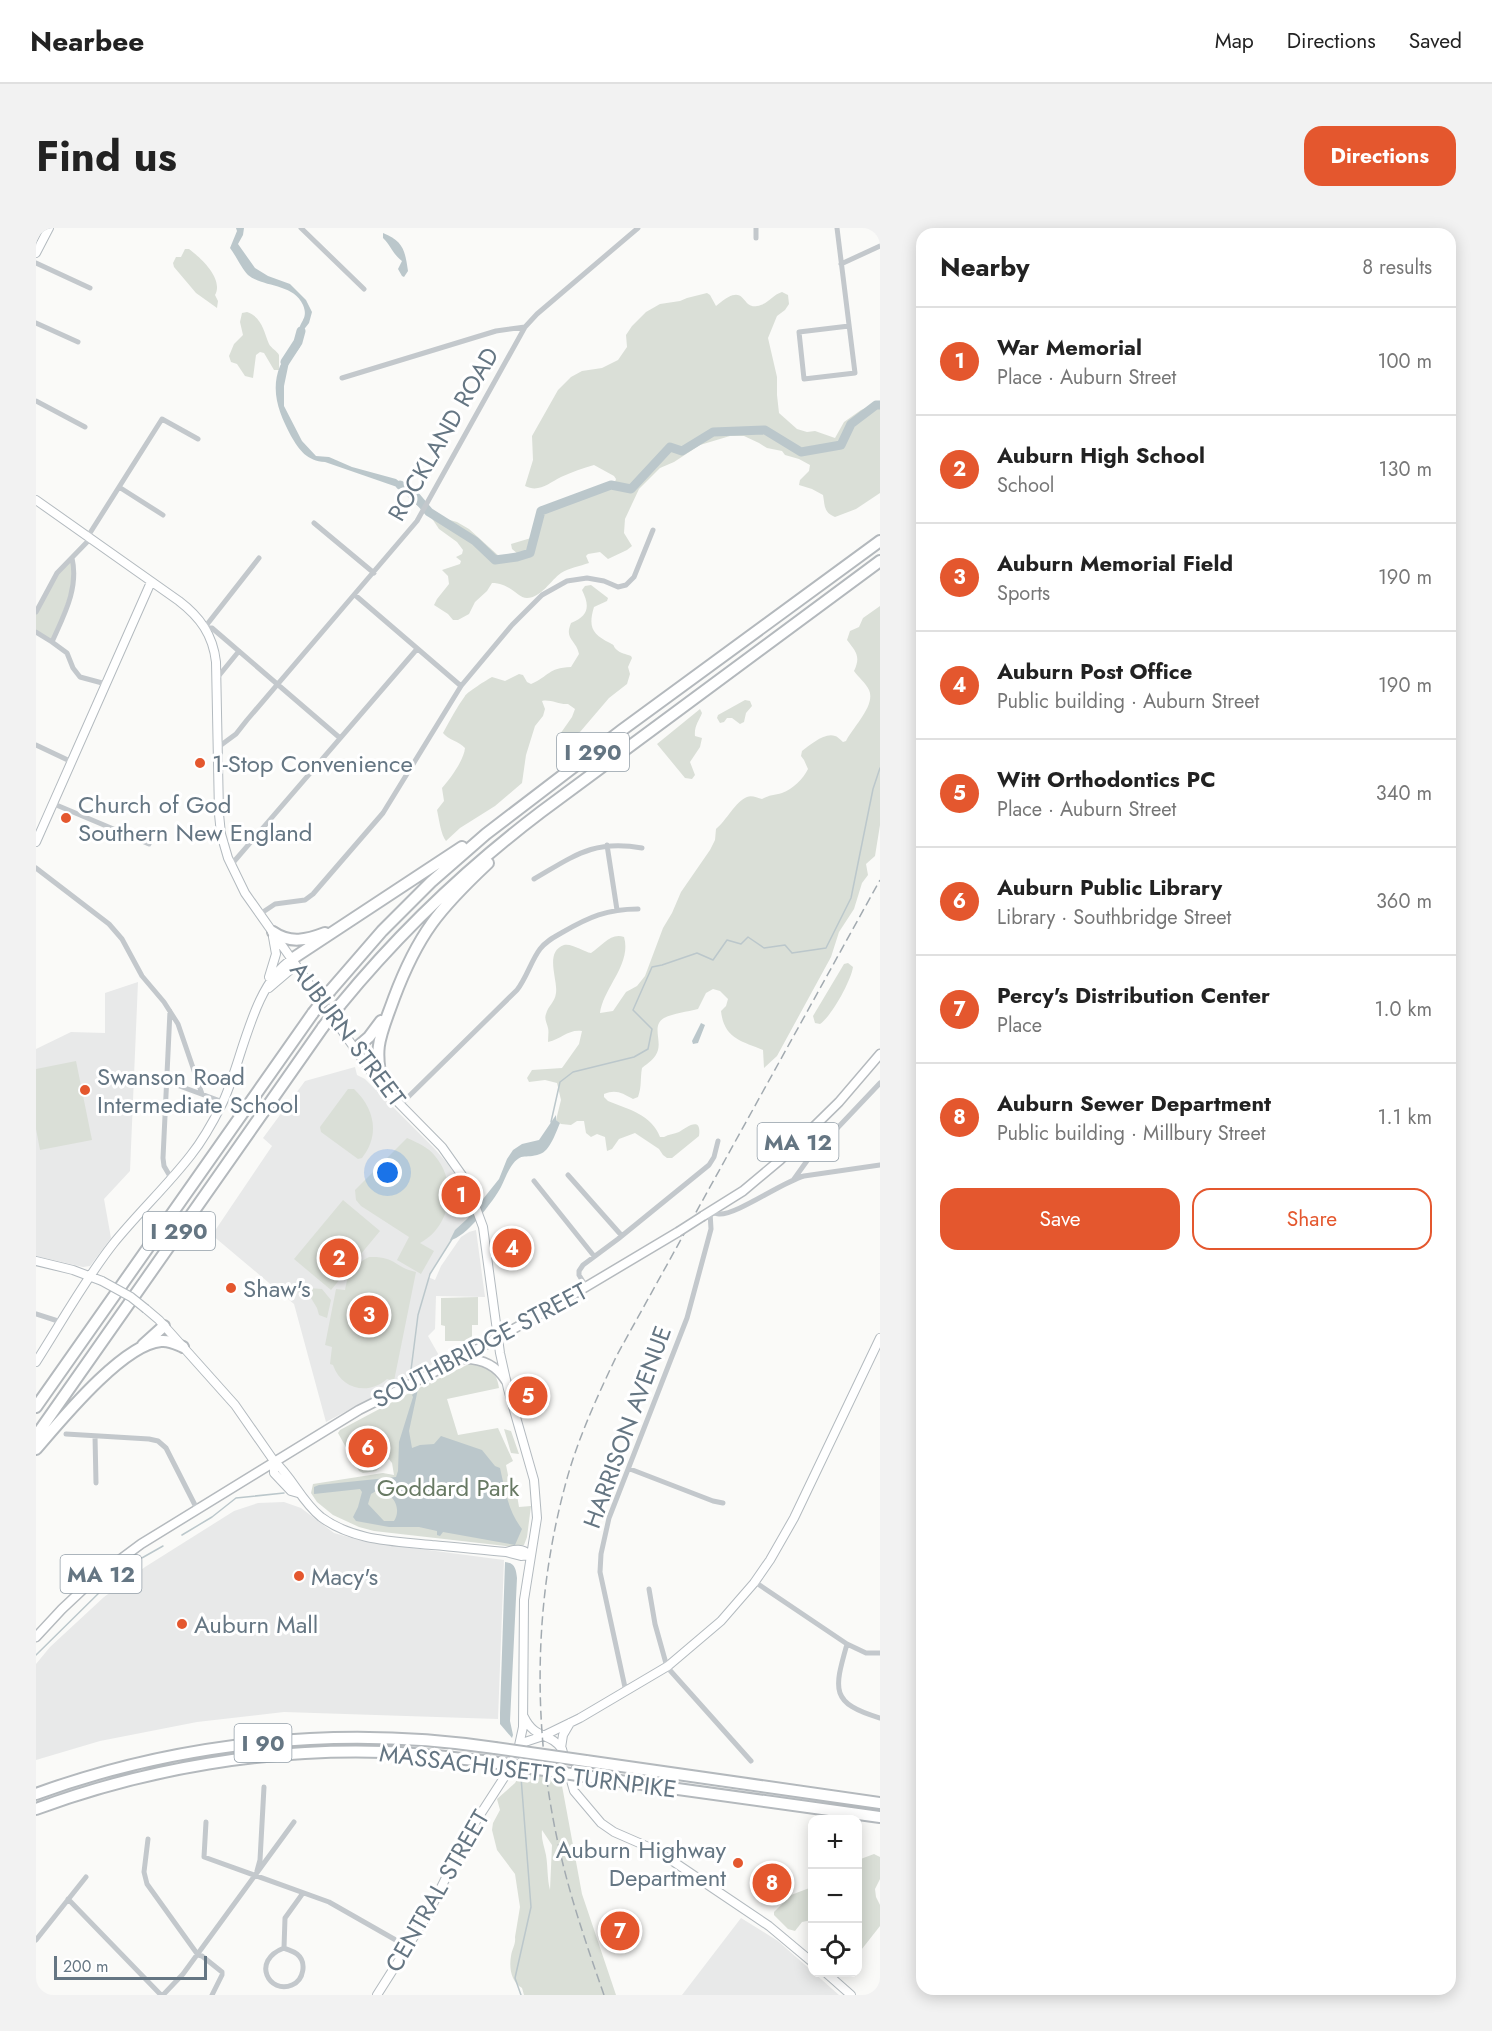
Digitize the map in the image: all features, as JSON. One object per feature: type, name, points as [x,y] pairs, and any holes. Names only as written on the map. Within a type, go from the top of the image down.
[{"type":"highway","name":"I 290","points":[[36,1407],[313,1013],[377,936],[431,882],[508,817],[880,541]]},
{"type":"highway","name":"I 290","points":[[36,1436],[323,1027],[384,954],[446,891],[484,857],[880,561]]},
{"type":"highway","points":[[383,1088],[377,1062],[378,1049],[382,1031],[413,952],[434,918],[453,896],[541,813]]},
{"type":"highway","points":[[294,962],[347,923],[508,817]]},
{"type":"highway","points":[[273,932],[286,939],[305,939],[347,923]]},
{"type":"highway","points":[[355,1049],[374,1031],[393,1001]]},
{"type":"highway","points":[[36,1449],[86,1393],[112,1368],[136,1351],[164,1326]]},
{"type":"highway","points":[[136,1351],[152,1343],[163,1341],[183,1347]]},
{"type":"highway","name":"MASSACHUSETTS TURNPIKE","points":[[36,1794],[88,1777],[200,1751],[245,1744],[365,1738],[495,1748],[880,1803]]},
{"type":"highway","name":"MASSACHUSETTS TURNPIKE","points":[[36,1809],[141,1778],[198,1766],[252,1758],[366,1752],[490,1762],[880,1817]]},
{"type":"main road","name":"SOUTHBRIDGE STREET","points":[[36,1637],[94,1579],[141,1544],[359,1410],[458,1360],[587,1288],[742,1191],[780,1161],[839,1102],[880,1054]]},
{"type":"main road","points":[[458,1360],[484,1361],[499,1372],[506,1381]]},
{"type":"street","points":[[36,253],[49,228]]},
{"type":"street","points":[[301,228],[364,288]]},
{"type":"street","name":"ROCKLAND ROAD","points":[[217,748],[236,734],[410,530],[424,509],[525,327],[537,314],[638,228]]},
{"type":"street","points":[[756,228],[756,238]]},
{"type":"street","points":[[837,228],[855,373],[804,379],[799,332],[849,326]]},
{"type":"street","points":[[841,264],[880,246]]},
{"type":"street","points":[[36,263],[90,288]]},
{"type":"street","points":[[36,323],[78,342]]},
{"type":"street","points":[[342,378],[496,331],[525,327]]},
{"type":"street","points":[[36,401],[85,427]]},
{"type":"street","points":[[36,612],[57,573],[90,539],[90,532],[162,419],[198,439]]},
{"type":"street","points":[[119,487],[163,515]]},
{"type":"street","name":"AUBURN STREET","points":[[36,500],[188,608],[206,627],[214,647],[217,678],[220,824],[231,864],[245,893],[383,1088],[442,1147],[466,1181],[477,1206],[481,1218],[497,1338],[506,1381],[536,1492],[537,1518],[524,1605],[523,1714]]},
{"type":"street","points":[[314,523],[374,573]]},
{"type":"street","points":[[260,914],[276,904],[305,900],[313,894],[383,813],[461,686],[512,625],[537,600],[552,588],[579,578],[594,579],[618,587],[626,585],[634,578],[653,530]]},
{"type":"street","points":[[52,642],[74,588],[75,574],[72,558]]},
{"type":"street","points":[[259,558],[206,627],[212,628],[340,738]]},
{"type":"street","points":[[36,842],[151,582]]},
{"type":"street","points":[[355,595],[461,686]]},
{"type":"street","points":[[36,632],[67,653],[73,668],[80,677],[106,684]]},
{"type":"street","points":[[231,864],[417,649]]},
{"type":"street","points":[[217,678],[239,651]]},
{"type":"street","points":[[36,745],[72,762]]},
{"type":"street","points":[[54,804],[148,844]]},
{"type":"street","points":[[607,845],[617,910]]},
{"type":"street","points":[[534,879],[575,855],[607,845],[642,848]]},
{"type":"street","points":[[36,868],[116,931],[131,952],[142,976],[170,1010],[182,1032],[202,1094]]},
{"type":"street","points":[[400,1105],[517,990],[544,944],[587,918],[617,910],[638,909]]},
{"type":"street","points":[[36,1362],[40,1348],[61,1322],[90,1276],[119,1236],[197,1148],[223,1102],[276,958],[273,932]]},
{"type":"street","points":[[267,985],[283,964],[294,962]]},
{"type":"street","points":[[254,1016],[270,987],[294,962]]},
{"type":"street","points":[[170,1010],[163,1158],[164,1166],[171,1178]]},
{"type":"street","points":[[166,1081],[223,1102]]},
{"type":"street","points":[[794,1179],[809,1158],[880,1083]]},
{"type":"street","points":[[587,1288],[580,1277],[579,1270],[583,1264],[622,1236],[709,1165],[714,1157],[718,1141]]},
{"type":"street","points":[[706,1214],[732,1211],[794,1179],[818,1173],[880,1166]]},
{"type":"street","points":[[568,1175],[622,1236]]},
{"type":"street","points":[[534,1181],[594,1256]]},
{"type":"street","name":"HARRISON AVENUE","points":[[626,1692],[602,1587],[600,1564],[608,1522],[690,1308],[711,1229],[706,1214]]},
{"type":"street","points":[[36,1261],[63,1267],[102,1281],[131,1297],[146,1309],[236,1405],[274,1461],[274,1473],[324,1519],[357,1535],[385,1540],[506,1552],[514,1549],[525,1550],[530,1555]]},
{"type":"street","points":[[36,1314],[61,1322]]},
{"type":"street","points":[[518,1750],[525,1742],[570,1723],[667,1666],[721,1621],[755,1582],[794,1518],[880,1338]]},
{"type":"street","points":[[66,1434],[149,1439],[160,1443],[174,1463],[197,1509]]},
{"type":"street","points":[[95,1436],[96,1483]]},
{"type":"street","points":[[630,1469],[723,1503]]},
{"type":"street","points":[[755,1582],[847,1644],[866,1653],[880,1653]]},
{"type":"street","points":[[650,1589],[655,1624],[667,1666],[751,1761]]},
{"type":"street","points":[[847,1644],[837,1679],[843,1701],[858,1712],[880,1718]]},
{"type":"street","points":[[523,1714],[532,1730],[556,1741],[562,1749]]},
{"type":"street","name":"CENTRAL STREET","points":[[377,1995],[433,1906],[466,1835],[508,1772],[518,1750],[523,1714]]},
{"type":"street","points":[[570,1723],[563,1735],[562,1749],[574,1791],[601,1822],[614,1832],[653,1849],[674,1862],[764,1922],[808,1958]]},
{"type":"street","points":[[256,1875],[260,1860],[264,1787]]},
{"type":"street","points":[[206,1822],[204,1857],[350,1912],[408,1947]]},
{"type":"street","points":[[68,1899],[162,1995],[198,1955],[294,1822]]},
{"type":"street","points":[[148,1839],[144,1869],[147,1884],[198,1955],[222,1972],[212,1995]]},
{"type":"street","points":[[36,1940],[86,1877]]},
{"type":"street","points":[[284,1948],[285,1918],[303,1893]]},
{"type":"street","points":[[284,1948],[297,1954],[303,1966],[300,1979],[295,1984],[285,1987],[272,1982],[267,1976],[266,1968],[269,1957],[284,1948]]},
{"type":"street","points":[[831,1977],[851,1995]]},
{"type":"shaded area","points":[[236,228],[244,228],[238,244],[255,268],[268,276],[290,284],[306,300],[312,312],[309,323],[302,332],[300,347],[289,362],[284,386],[284,406],[302,441],[316,456],[329,457],[352,467],[396,479],[410,490],[420,504],[434,513],[431,517],[400,488],[313,459],[297,446],[277,402],[276,384],[280,366],[297,344],[299,328],[305,311],[298,298],[292,293],[248,275],[230,248],[237,231]]},
{"type":"shaded area","points":[[383,233],[395,239],[402,247],[408,271],[404,277],[398,269],[402,261],[383,238]]},
{"type":"shaded area","name":"Swanson Road Intermediate School","points":[[138,982],[130,1171],[104,1199],[111,1238],[90,1266],[83,1267],[36,1256],[36,1049],[71,1032],[105,1033],[105,993]]},
{"type":"shaded area","points":[[701,1023],[705,1025],[698,1043],[693,1044],[692,1041]]},
{"type":"shaded area","points":[[355,1067],[357,1075],[365,1079],[448,1164],[461,1184],[472,1209],[474,1219],[452,1238],[428,1277],[435,1280],[441,1266],[461,1237],[476,1230],[485,1297],[436,1296],[435,1329],[428,1336],[441,1359],[326,1422],[294,1304],[212,1235],[272,1146],[263,1138],[305,1081]]},
{"type":"shaded area","points":[[556,1115],[556,1120],[560,1123],[547,1149],[535,1156],[517,1160],[486,1209],[463,1233],[450,1240],[455,1230],[467,1219],[499,1179],[513,1150],[522,1144],[539,1140]]},
{"type":"shaded area","points":[[418,1389],[409,1431],[412,1448],[434,1444],[441,1436],[482,1450],[495,1466],[500,1468],[510,1508],[522,1529],[515,1545],[443,1532],[440,1536],[437,1535],[437,1531],[419,1527],[389,1527],[356,1521],[353,1517],[362,1492],[360,1489],[314,1494],[314,1487],[319,1485],[396,1477],[399,1442],[412,1395]],"holes":[[[381,1491],[394,1500],[397,1510],[394,1521],[384,1521],[368,1504],[371,1494]]]},
{"type":"shaded area","points":[[284,1502],[301,1508],[334,1533],[367,1542],[504,1560],[498,1719],[284,1712],[197,1722],[100,1741],[36,1760],[36,1664],[50,1647],[104,1597],[145,1567],[234,1511],[258,1503]]},
{"type":"shaded area","points":[[505,1562],[514,1567],[517,1578],[510,1721],[512,1738],[500,1724]]},
{"type":"shaded area","points":[[741,1918],[778,1941],[808,1968],[808,1977],[819,1977],[839,1995],[682,1995]]},
{"type":"green space","points":[[185,249],[189,249],[199,258],[214,276],[217,308],[196,293],[174,267],[176,257],[181,257]]},
{"type":"green space","points":[[782,292],[788,295],[789,304],[777,316],[768,338],[777,377],[779,413],[797,429],[807,432],[815,431],[835,438],[844,422],[861,410],[880,402],[880,493],[856,509],[835,517],[826,510],[823,495],[799,485],[800,480],[809,471],[810,465],[744,436],[730,436],[700,445],[660,468],[639,489],[625,519],[624,533],[632,546],[627,550],[608,559],[600,552],[588,554],[586,556],[589,563],[561,573],[541,592],[532,597],[523,597],[504,585],[492,583],[475,602],[469,614],[458,620],[453,620],[434,605],[449,584],[448,576],[442,570],[460,564],[461,561],[456,557],[462,554],[463,550],[457,542],[439,529],[431,517],[434,513],[469,529],[500,557],[515,558],[518,554],[512,549],[511,544],[531,538],[537,522],[538,510],[598,486],[615,482],[614,476],[594,465],[569,473],[539,488],[525,486],[533,460],[532,436],[558,390],[571,377],[582,371],[602,368],[618,360],[627,347],[626,335],[632,326],[646,312],[660,304],[707,293],[716,306],[726,298],[738,295],[752,306],[757,306]]},
{"type":"green space","points":[[247,312],[259,321],[269,344],[279,355],[279,370],[274,370],[264,353],[260,352],[256,355],[253,378],[245,376],[237,364],[231,362],[229,356],[234,344],[243,335],[240,322],[242,313]]},
{"type":"green space","points":[[72,558],[75,579],[52,642],[36,631],[36,612],[58,571]]},
{"type":"green space","points":[[591,585],[608,598],[607,601],[594,607],[591,620],[595,633],[618,651],[632,658],[628,667],[630,674],[627,684],[609,698],[580,732],[558,743],[558,737],[575,709],[568,704],[542,701],[545,709],[543,716],[535,726],[526,755],[522,783],[495,806],[460,828],[446,841],[441,831],[437,810],[444,801],[442,788],[453,775],[465,748],[443,733],[451,718],[466,694],[492,677],[505,681],[519,674],[531,684],[553,671],[571,667],[579,654],[569,629],[571,623],[581,617],[586,610],[582,590],[585,586]]},
{"type":"green space","points":[[880,606],[880,825],[875,856],[866,864],[868,875],[862,883],[854,909],[839,932],[831,957],[777,1056],[764,1068],[763,1050],[735,1038],[726,1028],[721,1011],[728,999],[720,991],[713,989],[706,993],[698,1009],[672,1015],[660,1021],[658,1050],[654,1058],[642,1068],[638,1097],[633,1099],[616,1092],[604,1094],[604,1097],[645,1118],[656,1129],[660,1137],[677,1133],[696,1124],[699,1136],[672,1158],[667,1158],[659,1149],[635,1133],[619,1139],[612,1149],[607,1151],[605,1137],[597,1134],[591,1137],[586,1133],[584,1121],[577,1121],[571,1125],[561,1124],[556,1120],[561,1100],[557,1083],[545,1080],[529,1082],[527,1078],[532,1070],[562,1068],[579,1044],[582,1031],[573,1031],[548,1042],[545,1018],[556,993],[553,966],[555,953],[558,948],[567,945],[591,953],[615,936],[624,937],[624,957],[606,994],[600,1013],[613,1011],[626,992],[637,986],[645,976],[663,928],[681,892],[710,850],[715,840],[716,829],[743,799],[751,796],[762,799],[782,793],[794,786],[808,769],[801,756],[802,751],[818,740],[831,735],[843,742],[846,741],[863,716],[869,702],[869,690],[854,671],[857,662],[856,654],[847,640],[850,631],[859,627],[863,618]]},
{"type":"green space","points":[[745,700],[750,701],[752,706],[746,713],[744,722],[740,724],[732,718],[727,718],[720,723],[718,715]]},
{"type":"green space","points":[[700,709],[702,713],[696,726],[695,736],[702,738],[700,747],[690,762],[695,775],[692,779],[685,778],[657,744]]},
{"type":"green space","points":[[848,963],[853,967],[840,998],[830,1014],[820,1024],[815,1023],[813,1016],[844,964]]},
{"type":"green space","points":[[76,1061],[92,1140],[40,1150],[36,1129],[36,1069]]},
{"type":"green space","points":[[348,1089],[354,1089],[361,1097],[367,1105],[373,1122],[368,1149],[362,1158],[358,1159],[321,1132],[320,1127]]},
{"type":"green space","points":[[407,1138],[426,1148],[435,1156],[447,1179],[449,1191],[448,1204],[439,1226],[420,1243],[434,1251],[421,1274],[397,1260],[409,1237],[361,1206],[356,1200],[355,1190]]},
{"type":"green space","points":[[343,1200],[380,1231],[331,1290],[294,1259]]},
{"type":"green space","points":[[369,1257],[385,1258],[416,1272],[394,1381],[387,1379],[380,1384],[364,1388],[342,1380],[330,1364],[332,1347],[325,1345],[336,1289],[345,1290],[352,1270]]},
{"type":"green space","points":[[309,1288],[322,1289],[331,1300],[327,1318],[319,1315],[308,1293]]},
{"type":"green space","points":[[478,1297],[478,1325],[472,1325],[472,1341],[445,1341],[445,1326],[441,1325],[441,1298]]},
{"type":"green space","name":"Goddard Park","points":[[471,1363],[490,1370],[496,1377],[499,1388],[447,1399],[458,1435],[498,1428],[513,1461],[506,1465],[511,1490],[516,1489],[519,1507],[531,1506],[524,1545],[515,1547],[374,1531],[333,1515],[317,1502],[311,1493],[313,1484],[383,1473],[394,1475],[389,1459],[376,1471],[363,1473],[359,1471],[338,1433],[340,1430]]},
{"type":"green space","points":[[504,1429],[511,1431],[519,1454],[511,1453]]},
{"type":"green space","points":[[558,1764],[582,1894],[616,1995],[524,1995],[512,1974],[511,1956],[520,1907],[515,1874],[497,1850],[492,1830],[500,1810],[497,1799],[534,1766]],"holes":[[[542,1830],[552,1845],[550,1890]]]},
{"type":"green space","points":[[874,1854],[880,1857],[880,1879],[875,1889],[880,1905],[880,1926],[862,1949],[862,1869],[862,1858]]},
{"type":"green space","points":[[808,1889],[808,1921],[802,1922],[795,1931],[788,1929],[774,1915],[774,1912],[791,1895]]},
{"type":"waterway","points":[[285,362],[298,342],[301,331]]},
{"type":"waterway","points":[[400,485],[411,491],[429,512],[475,541],[495,560],[517,557],[530,553],[541,511],[611,485],[631,489],[670,447],[682,451],[713,432],[765,430],[801,452],[841,445],[851,424],[876,405],[880,405]]},
{"type":"waterway","points":[[551,1122],[560,1082],[573,1072],[634,1057],[648,1049],[652,1029],[633,1010],[652,967],[697,953],[713,960],[727,940],[741,944],[748,937],[764,948],[785,945],[792,953],[826,948],[851,898],[873,789],[880,768]]},
{"type":"waterway","points":[[413,1379],[411,1370],[418,1315],[430,1274],[452,1239]]},
{"type":"waterway","points":[[182,1535],[212,1517],[236,1498],[284,1493]]},
{"type":"waterway","points":[[36,1655],[107,1585],[133,1563],[163,1546]]},
{"type":"waterway","points":[[521,1777],[531,1907],[515,1978],[521,1995]]},
{"type":"railway","points":[[604,1995],[575,1909],[561,1856],[545,1764],[541,1717],[542,1623],[554,1531],[565,1486],[581,1435],[617,1355],[880,880]]},
{"type":"place","name":"1-Stop Convenience","points":[[200,763]]},
{"type":"place","name":"Church of God Southern New England","points":[[66,818]]},
{"type":"place","name":"Swanson Road Intermediate School","points":[[85,1090]]},
{"type":"place","name":"War Memorial","points":[[461,1195]]},
{"type":"place","name":"Auburn Post Office","points":[[512,1248]]},
{"type":"place","name":"Auburn High School","points":[[339,1258]]},
{"type":"place","name":"Shaw's","points":[[231,1288]]},
{"type":"place","name":"Auburn Memorial Field","points":[[369,1315]]},
{"type":"place","name":"Witt Orthodontics PC","points":[[528,1396]]},
{"type":"place","name":"Auburn Public Library","points":[[368,1448]]},
{"type":"place","name":"Macy's","points":[[299,1576]]},
{"type":"place","name":"Auburn Mall","points":[[182,1624]]},
{"type":"place","name":"Auburn Highway Department","points":[[738,1863]]},
{"type":"place","name":"Auburn Sewer Department","points":[[772,1883]]},
{"type":"place","name":"Percy's Distribution Center","points":[[620,1931]]}]
